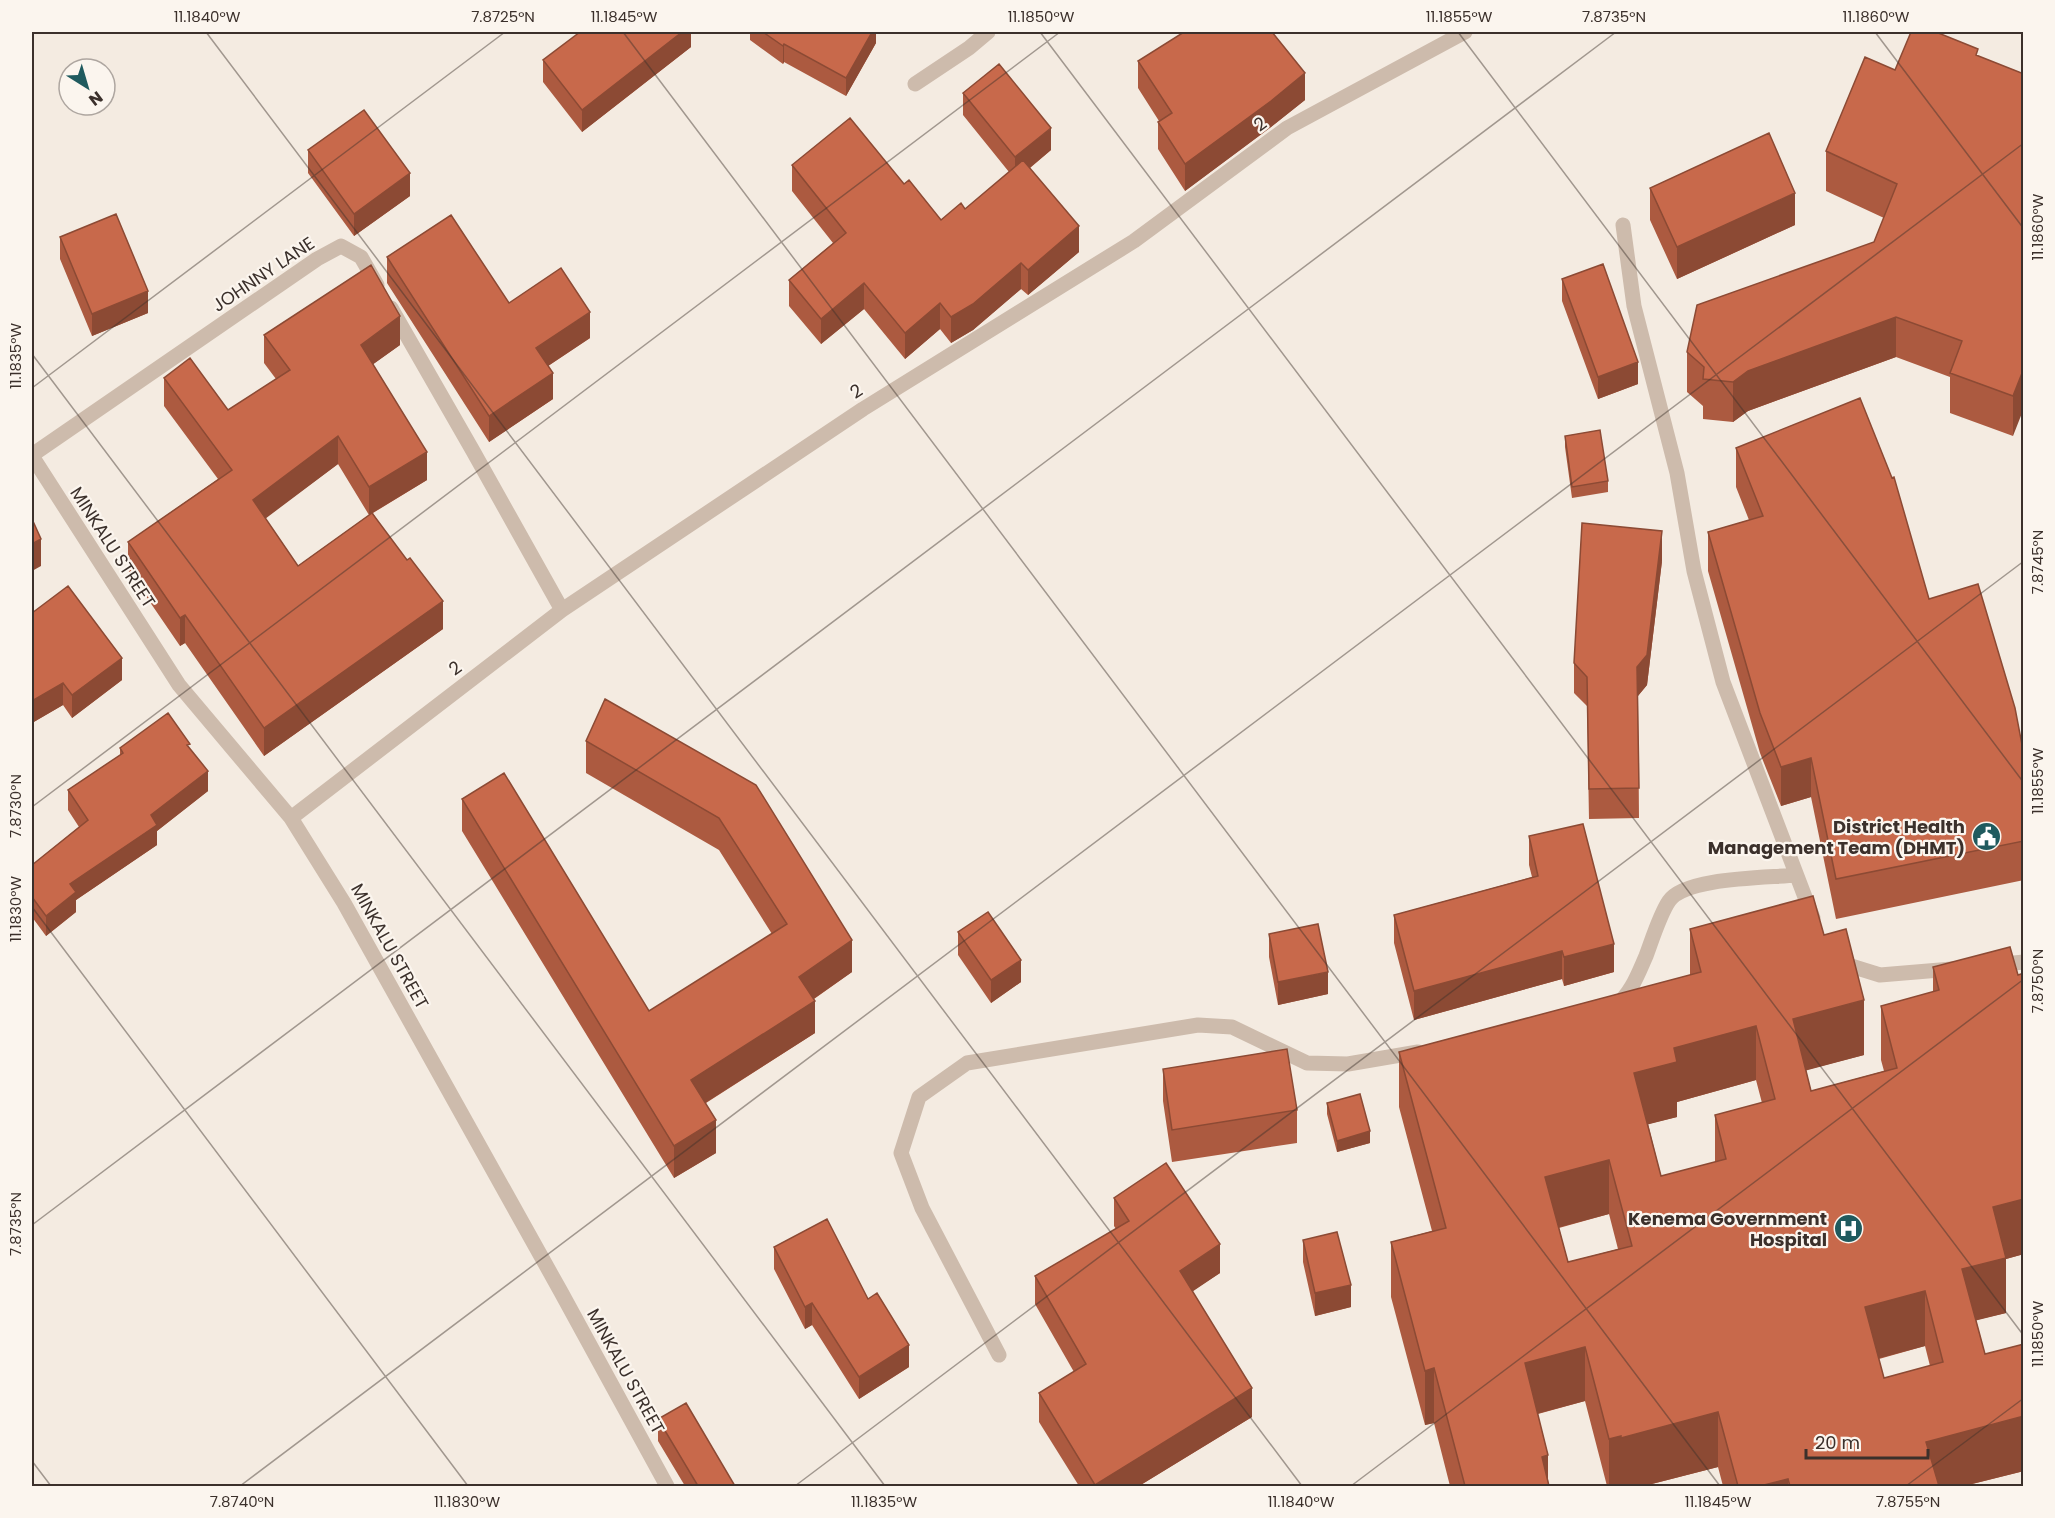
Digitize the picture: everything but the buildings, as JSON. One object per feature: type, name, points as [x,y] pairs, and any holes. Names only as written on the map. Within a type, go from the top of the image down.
[{"type":"street","points":[[915,84],[969,48],[988,32]]},
{"type":"street","name":"2","points":[[291,818],[562,610],[864,409],[1134,241],[1287,128],[1465,32]]},
{"type":"street","points":[[1623,225],[1634,306],[1677,473],[1694,572],[1723,682],[1817,930]]},
{"type":"street","name":"JOHNNY LANE","points":[[32,455],[317,259],[341,246],[361,257],[473,450],[562,610]]},
{"type":"street","name":"MINKALU STREET","points":[[32,455],[179,685],[291,818],[344,903],[667,1486]]},
{"type":"street","points":[[1607,1012],[1624,999],[1636,979],[1670,900],[1686,888],[1708,882],[1796,875]]},
{"type":"street","points":[[1826,952],[1851,966],[1880,975],[2024,962]]},
{"type":"street","points":[[999,1355],[921,1208],[901,1153],[919,1097],[928,1090],[967,1063],[1198,1025],[1232,1027],[1307,1063],[1348,1064],[1428,1050]]},
{"type":"place","name":"District Health Management Team (DHMT)","points":[[1986,836]]},
{"type":"place","name":"Kenema Government Hospital","points":[[1848,1228]]}]
